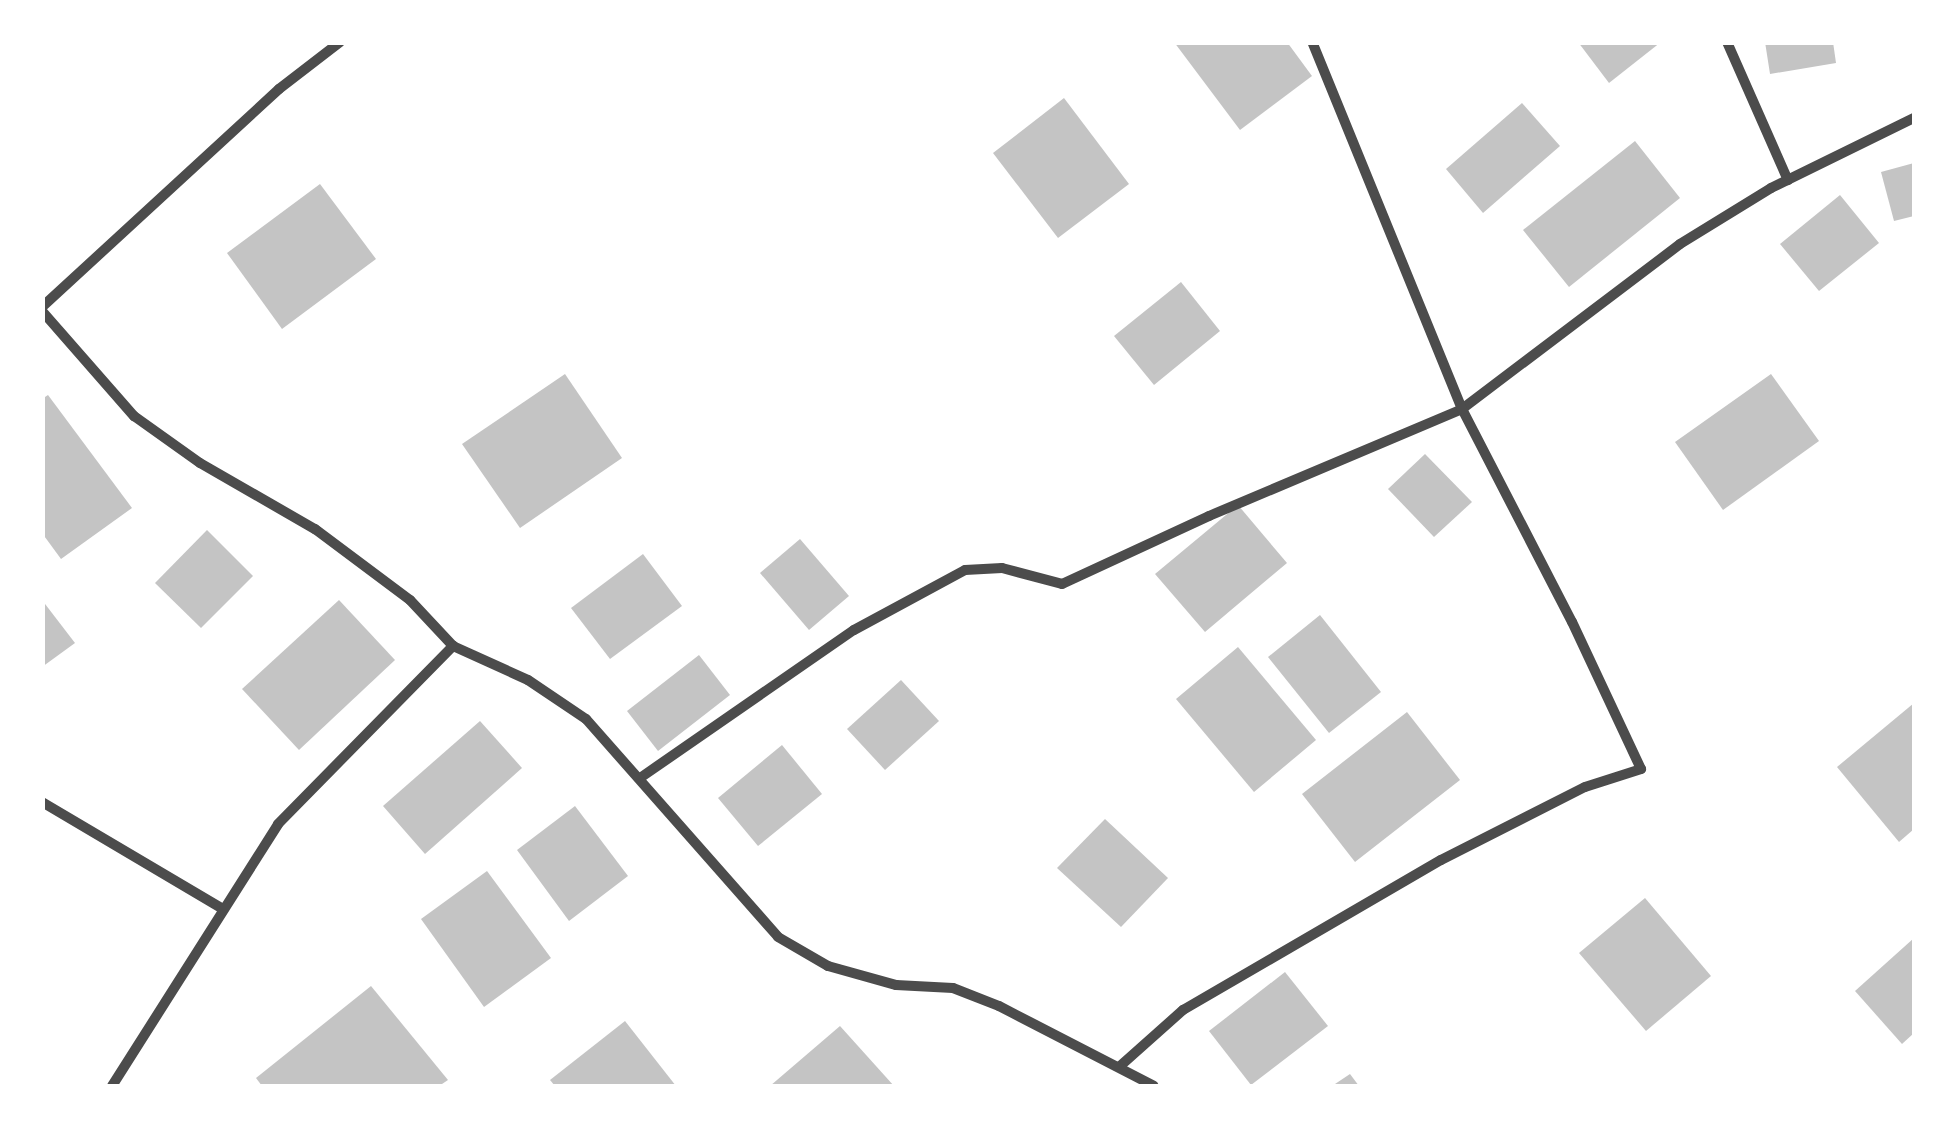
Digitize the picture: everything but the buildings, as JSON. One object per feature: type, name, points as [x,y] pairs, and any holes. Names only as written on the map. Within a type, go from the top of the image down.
[{"type":"street","points":[[340,42],[279,89],[42,309],[134,416],[200,463],[314,529],[410,600],[453,646],[528,680],[586,718],[778,937],[828,966],[896,985],[952,988],[1154,1086]]},
{"type":"street","points":[[1119,1066],[1182,1010],[1442,860],[1585,786],[1641,770],[1564,605],[1462,410],[1312,42]]},
{"type":"street","points":[[1727,42],[1788,180]]},
{"type":"street","points":[[640,778],[854,630],[965,570],[1002,568],[1062,584],[1208,516],[1462,410],[1680,244],[1788,180],[1914,118]]},
{"type":"street","points":[[112,1086],[278,824],[453,646]]},
{"type":"street","points":[[43,803],[224,909]]}]
